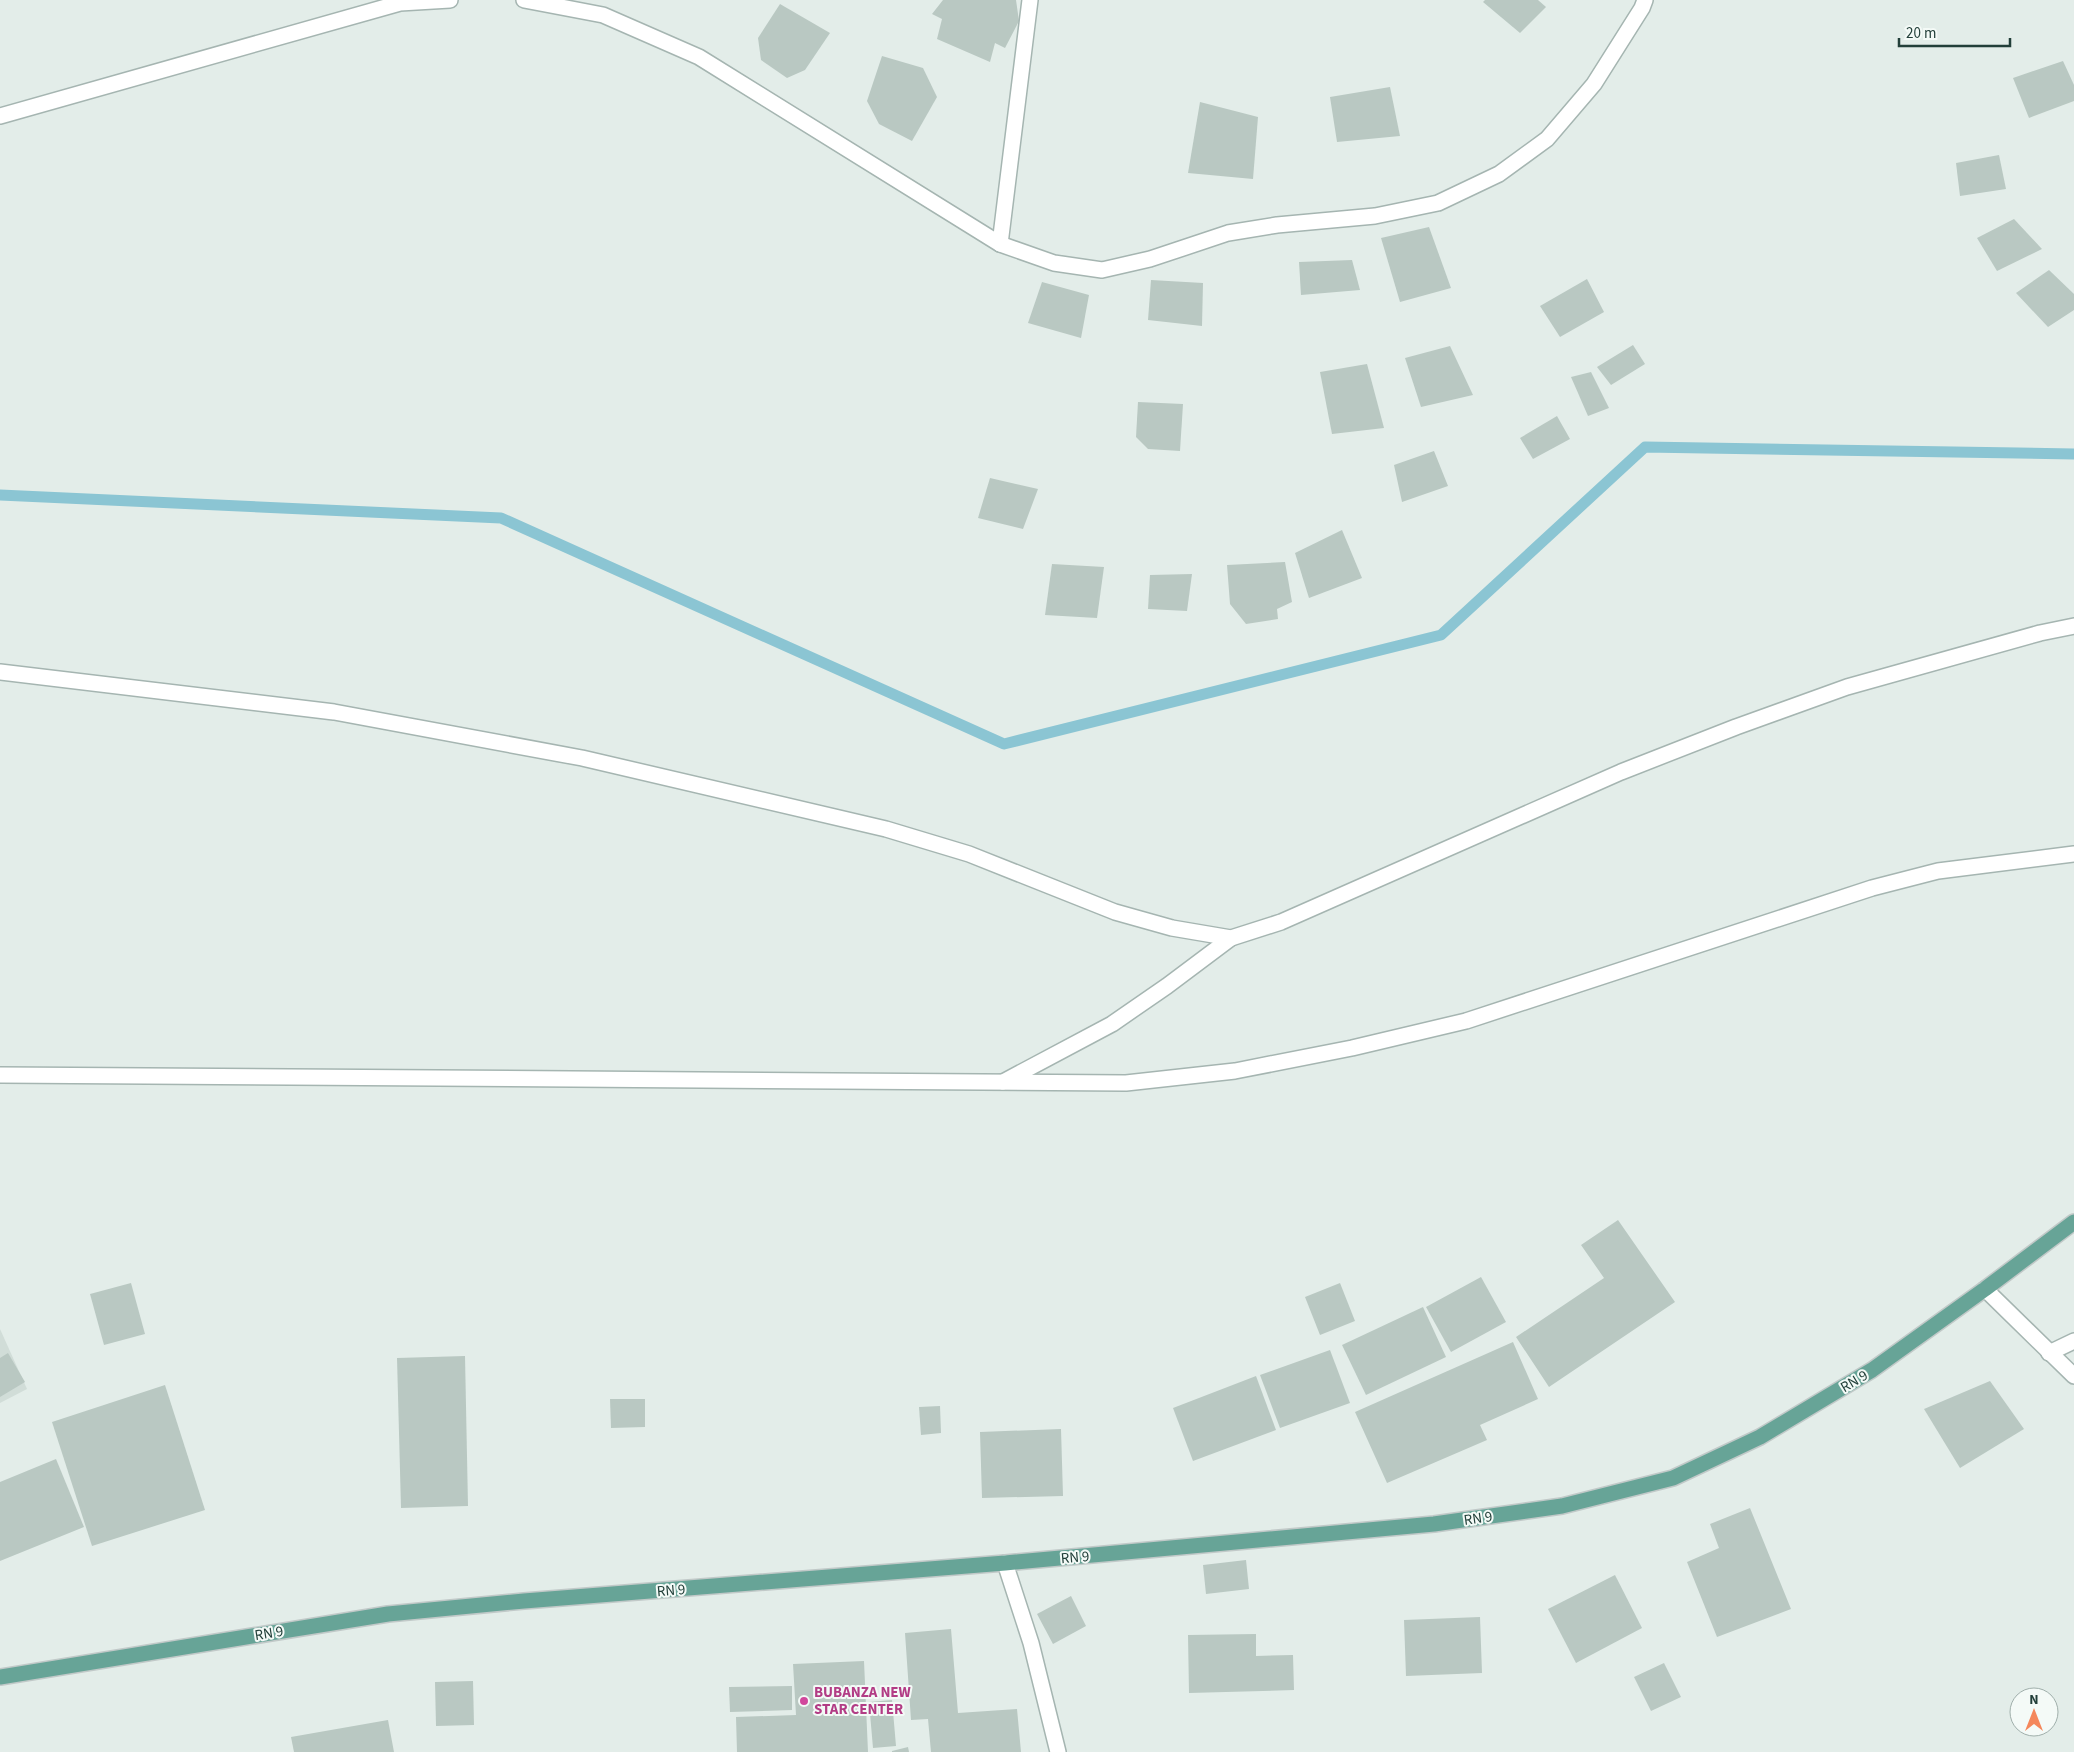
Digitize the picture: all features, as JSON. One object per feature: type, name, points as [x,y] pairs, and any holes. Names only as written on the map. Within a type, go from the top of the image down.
[{"type":"main road","name":"RN 9","points":[[0,1676],[388,1614],[1005,1563],[1434,1524],[1562,1506],[1673,1478],[1760,1437],[1864,1375],[1986,1289],[2074,1222]]},
{"type":"street","points":[[0,116],[400,3],[450,0]]},
{"type":"street","points":[[524,0],[603,14],[699,57],[1000,244],[1054,263],[1102,270],[1150,259],[1228,233],[1277,225],[1375,216],[1438,203],[1499,174],[1547,140],[1594,84],[1642,8],[1645,0]]},
{"type":"street","points":[[1000,244],[1030,0]]},
{"type":"street","points":[[1001,1083],[1112,1024],[1231,938],[1282,922],[1621,772],[1736,727],[1848,687],[2040,633],[2074,626]]},
{"type":"street","points":[[0,672],[334,712],[582,758],[886,829],[969,854],[1114,912],[1172,928],[1231,938]]},
{"type":"street","points":[[0,1075],[1126,1083],[1235,1071],[1352,1048],[1466,1020],[1872,888],[1938,871],[2074,854]]},
{"type":"street","points":[[1986,1289],[2074,1376]]},
{"type":"street","points":[[2050,1353],[2074,1341]]},
{"type":"street","points":[[1005,1563],[1031,1643],[1058,1752]]},
{"type":"shaded area","points":[[0,1329],[27,1389],[0,1403]]},
{"type":"building","points":[[943,0],[1016,0],[1019,21],[1005,48],[995,43],[990,62],[937,39],[942,19],[932,14]]},
{"type":"building","points":[[1485,0],[1538,0],[1546,7],[1520,33],[1483,2]]},
{"type":"building","points":[[780,4],[830,33],[805,70],[787,78],[761,60],[758,38]]},
{"type":"building","points":[[882,56],[923,68],[937,97],[912,141],[879,124],[867,101]]},
{"type":"building","points":[[2063,61],[2074,85],[2074,101],[2029,118],[2013,78]]},
{"type":"building","points":[[1390,87],[1400,136],[1337,142],[1330,97]]},
{"type":"building","points":[[1200,102],[1258,117],[1253,179],[1188,173]]},
{"type":"building","points":[[1999,155],[2006,189],[1960,196],[1956,163]]},
{"type":"building","points":[[2014,219],[2042,249],[1997,271],[1977,238]]},
{"type":"building","points":[[1429,227],[1451,288],[1400,302],[1381,238]]},
{"type":"building","points":[[1352,260],[1360,290],[1301,295],[1299,262]]},
{"type":"building","points":[[2049,270],[2074,294],[2074,310],[2048,327],[2016,293]]},
{"type":"building","points":[[1587,279],[1604,312],[1560,337],[1540,306]]},
{"type":"building","points":[[1151,280],[1203,283],[1202,326],[1148,320]]},
{"type":"building","points":[[1042,282],[1089,295],[1081,338],[1028,323]]},
{"type":"building","points":[[1633,345],[1645,364],[1611,385],[1597,367]]},
{"type":"building","points":[[1450,346],[1473,395],[1421,407],[1405,358]]},
{"type":"building","points":[[1367,364],[1384,428],[1332,434],[1320,372]]},
{"type":"building","points":[[1591,372],[1609,408],[1588,416],[1571,377]]},
{"type":"building","points":[[1138,402],[1183,404],[1180,451],[1148,449],[1136,437]]},
{"type":"building","points":[[1557,416],[1570,439],[1533,459],[1520,438]]},
{"type":"building","points":[[1434,451],[1448,486],[1402,502],[1394,465]]},
{"type":"building","points":[[990,478],[1038,489],[1023,529],[978,518]]},
{"type":"building","points":[[1342,530],[1362,578],[1309,598],[1295,553]]},
{"type":"building","points":[[1285,562],[1292,602],[1277,609],[1278,619],[1246,624],[1230,604],[1227,565]]},
{"type":"building","points":[[1052,564],[1104,567],[1097,618],[1045,615]]},
{"type":"building","points":[[1192,574],[1187,611],[1148,609],[1150,575]]},
{"type":"building","points":[[1618,1220],[1675,1302],[1549,1387],[1516,1337],[1604,1278],[1581,1245]]},
{"type":"building","points":[[1481,1277],[1506,1322],[1451,1352],[1426,1307]]},
{"type":"building","points":[[131,1283],[145,1334],[104,1345],[90,1294]]},
{"type":"building","points":[[1340,1283],[1355,1321],[1320,1335],[1305,1297]]},
{"type":"building","points":[[1423,1307],[1446,1357],[1366,1395],[1342,1345]]},
{"type":"building","points":[[1513,1342],[1538,1399],[1480,1425],[1487,1440],[1387,1483],[1355,1412]]},
{"type":"building","points":[[1330,1350],[1350,1403],[1280,1428],[1260,1375]]},
{"type":"building","points":[[8,1353],[25,1382],[0,1397],[0,1358]]},
{"type":"building","points":[[465,1356],[468,1506],[401,1508],[397,1358]]},
{"type":"building","points":[[1256,1376],[1276,1430],[1193,1461],[1173,1408]]},
{"type":"building","points":[[1990,1381],[2024,1429],[1960,1468],[1924,1409]]},
{"type":"building","points":[[165,1385],[205,1510],[92,1546],[52,1422]]},
{"type":"building","points":[[610,1399],[645,1399],[645,1427],[611,1428]]},
{"type":"building","points":[[940,1406],[941,1433],[921,1435],[919,1407]]},
{"type":"building","points":[[1061,1429],[1063,1496],[982,1498],[980,1432]]},
{"type":"building","points":[[56,1459],[84,1527],[0,1561],[0,1482]]},
{"type":"building","points":[[1750,1508],[1791,1609],[1717,1637],[1687,1562],[1719,1548],[1710,1524]]},
{"type":"building","points":[[1246,1560],[1249,1589],[1206,1594],[1203,1565]]},
{"type":"building","points":[[1615,1575],[1642,1628],[1576,1663],[1548,1609]]},
{"type":"building","points":[[1071,1596],[1086,1626],[1053,1644],[1037,1614]]},
{"type":"building","points":[[1480,1617],[1482,1673],[1406,1676],[1404,1620]]},
{"type":"building","points":[[951,1629],[958,1713],[1017,1709],[1021,1752],[931,1752],[928,1719],[911,1720],[905,1633]]},
{"type":"building","points":[[1256,1634],[1256,1656],[1293,1655],[1294,1690],[1189,1693],[1188,1635]]},
{"type":"building","points":[[864,1661],[868,1752],[737,1752],[736,1717],[796,1715],[793,1664]]},
{"type":"building","points":[[1664,1663],[1681,1697],[1651,1711],[1634,1677]]},
{"type":"building","points":[[473,1681],[474,1725],[436,1726],[435,1682]]},
{"type":"building","points":[[792,1686],[792,1710],[730,1712],[729,1687]]},
{"type":"building","points":[[892,1700],[896,1746],[873,1748],[869,1702]]},
{"type":"building","points":[[388,1720],[394,1752],[294,1752],[291,1737]]},
{"type":"building","points":[[908,1747],[909,1752],[892,1752],[892,1751]]},
{"type":"waterway","points":[[0,495],[501,518],[1004,744],[1441,635],[1645,447],[2074,454]]},
{"type":"place","name":"BUBANZA NEW STAR CENTER","points":[[804,1701]]}]
